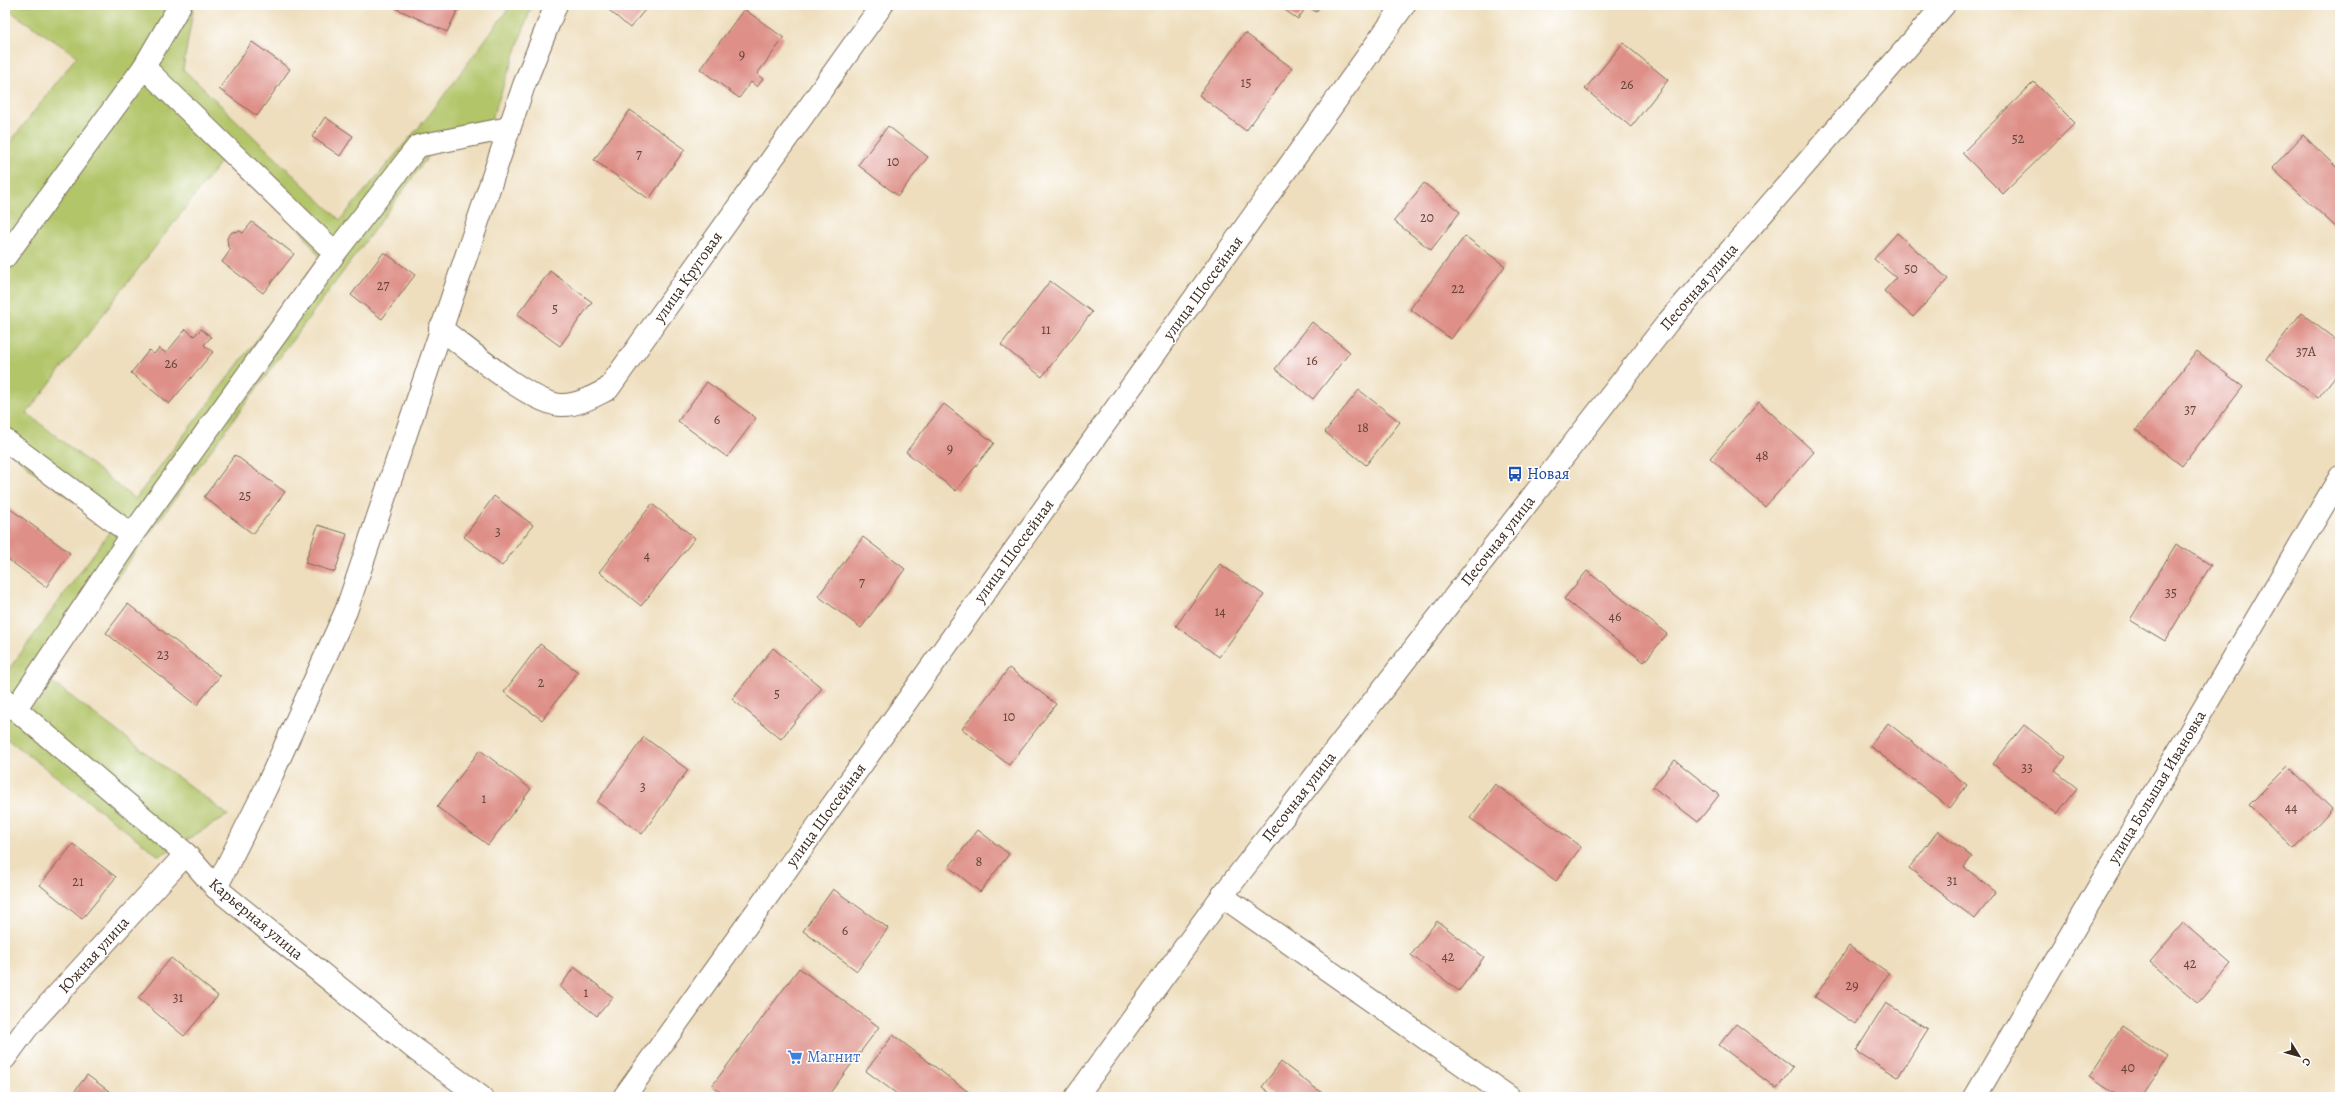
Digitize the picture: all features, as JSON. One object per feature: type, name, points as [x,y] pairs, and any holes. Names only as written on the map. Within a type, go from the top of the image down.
[{"type":"street","points":[[5,257],[144,67],[180,5]]},
{"type":"street","points":[[216,888],[266,788],[346,611],[440,328],[509,128],[556,5]]},
{"type":"street","name":"улица Круговая","points":[[440,328],[532,396],[562,406],[585,401],[608,389],[882,5]]},
{"type":"street","name":"улица Шоссейная","points":[[624,1097],[1404,5]]},
{"type":"street","name":"Песочная улица","points":[[1076,1097],[1222,896],[1668,322],[1944,5]]},
{"type":"street","points":[[144,67],[335,253]]},
{"type":"street","points":[[10,704],[335,253],[418,146],[509,128]]},
{"type":"street","points":[[5,440],[132,535]]},
{"type":"street","name":"улица Большая Ивановка","points":[[1975,1097],[2340,476]]},
{"type":"street","name":"Карьерная улица","points":[[10,704],[186,854],[216,888],[415,1049],[481,1097]]},
{"type":"street","name":"Южная улица","points":[[5,1058],[27,1028],[186,854]]},
{"type":"street","points":[[1222,896],[1509,1097]]},
{"type":"green space","points":[[5,5],[194,5],[183,69],[340,220],[430,114],[511,5],[532,5],[484,141],[436,146],[44,676],[228,815],[159,856],[5,737],[5,666],[9,669],[111,530],[5,449],[5,149],[77,56],[5,8]],"holes":[[[223,159],[289,215],[320,257],[135,499],[27,413]]]},
{"type":"building","points":[[397,5],[460,5],[447,32],[395,8]]},
{"type":"building","points":[[603,5],[649,5],[630,28]]},
{"type":"building","points":[[1277,5],[1321,5],[1316,12],[1307,6],[1298,19]]},
{"type":"building","points":[[744,9],[784,38],[757,74],[763,79],[757,87],[751,82],[739,98],[700,69]]},
{"type":"building","points":[[1245,33],[1292,68],[1246,131],[1199,95]]},
{"type":"building","points":[[252,42],[290,69],[257,116],[219,89]]},
{"type":"building","points":[[1623,43],[1668,80],[1631,127],[1585,89]]},
{"type":"building","points":[[2034,82],[2075,123],[2003,194],[1962,153]]},
{"type":"building","points":[[630,110],[685,149],[649,199],[594,160]]},
{"type":"building","points":[[325,117],[353,136],[340,156],[312,137]]},
{"type":"building","points":[[888,126],[928,157],[898,196],[858,165]]},
{"type":"building","points":[[2303,135],[2336,167],[2340,163],[2340,231],[2272,168]]},
{"type":"building","points":[[1424,183],[1460,212],[1431,250],[1394,221]]},
{"type":"building","points":[[252,222],[294,254],[263,293],[222,262],[231,249],[228,247],[227,238],[232,232],[240,231],[243,233]]},
{"type":"building","points":[[1897,233],[1948,279],[1913,317],[1884,291],[1896,278],[1874,259]]},
{"type":"building","points":[[1465,236],[1505,266],[1451,339],[1410,309]]},
{"type":"building","points":[[384,252],[415,275],[382,319],[351,295]]},
{"type":"building","points":[[550,271],[592,302],[560,346],[517,315]]},
{"type":"building","points":[[1050,281],[1092,312],[1042,377],[1001,345]]},
{"type":"building","points":[[2301,313],[2340,343],[2340,370],[2318,398],[2266,359]]},
{"type":"building","points":[[1312,322],[1350,352],[1313,399],[1275,369]]},
{"type":"building","points":[[186,329],[194,336],[201,329],[211,337],[204,345],[213,352],[169,404],[131,373],[149,350],[154,354],[159,348],[166,353]]},
{"type":"building","points":[[2197,351],[2243,387],[2182,466],[2136,430]]},
{"type":"building","points":[[707,382],[756,418],[727,457],[678,421]]},
{"type":"building","points":[[1359,390],[1400,422],[1366,465],[1325,432]]},
{"type":"building","points":[[1759,402],[1814,452],[1765,507],[1710,458]]},
{"type":"building","points":[[944,404],[994,443],[956,491],[906,452]]},
{"type":"building","points":[[235,455],[285,492],[253,534],[204,497]]},
{"type":"building","points":[[494,496],[533,525],[502,566],[464,537]]},
{"type":"building","points":[[652,504],[695,538],[641,606],[599,572]]},
{"type":"building","points":[[5,505],[70,553],[46,587],[5,557]]},
{"type":"building","points":[[318,525],[347,534],[335,572],[305,563]]},
{"type":"building","points":[[863,537],[905,569],[861,628],[818,596]]},
{"type":"building","points":[[2176,544],[2211,565],[2165,641],[2130,620]]},
{"type":"building","points":[[1220,564],[1264,595],[1219,657],[1176,626]]},
{"type":"building","points":[[1587,571],[1667,634],[1644,662],[1564,599]]},
{"type":"building","points":[[128,604],[220,676],[197,705],[106,633]]},
{"type":"building","points":[[540,644],[578,672],[542,720],[504,692]]},
{"type":"building","points":[[773,648],[822,688],[781,739],[732,699]]},
{"type":"building","points":[[1009,668],[1056,704],[1009,765],[962,729]]},
{"type":"building","points":[[1888,723],[1967,785],[1950,808],[1870,746]]},
{"type":"building","points":[[2024,725],[2066,757],[2055,771],[2077,788],[2057,814],[1993,764]]},
{"type":"building","points":[[644,737],[688,770],[642,834],[597,802]]},
{"type":"building","points":[[480,750],[531,789],[488,845],[437,807]]},
{"type":"building","points":[[1675,760],[1719,795],[1698,822],[1653,787]]},
{"type":"building","points":[[2288,766],[2332,809],[2294,849],[2249,805]]},
{"type":"building","points":[[1495,784],[1581,847],[1556,881],[1470,818]]},
{"type":"building","points":[[978,830],[1009,854],[980,892],[949,867]]},
{"type":"building","points":[[1938,831],[1972,857],[1964,867],[1996,892],[1975,919],[1909,868]]},
{"type":"building","points":[[73,844],[116,877],[82,919],[40,885]]},
{"type":"building","points":[[833,889],[888,928],[857,971],[803,931]]},
{"type":"building","points":[[1437,921],[1484,957],[1459,991],[1411,955]]},
{"type":"building","points":[[2183,923],[2231,964],[2198,1003],[2150,962]]},
{"type":"building","points":[[1849,946],[1889,973],[1855,1024],[1815,997]]},
{"type":"building","points":[[171,958],[218,996],[184,1036],[138,998]]},
{"type":"building","points":[[574,967],[613,997],[597,1016],[560,987]]},
{"type":"building","name":"Магнит","points":[[799,968],[879,1027],[827,1097],[726,1097],[712,1086]]},
{"type":"building","points":[[1886,1003],[1928,1029],[1898,1077],[1856,1051]]},
{"type":"building","points":[[1736,1024],[1793,1067],[1777,1089],[1719,1045]]},
{"type":"building","points":[[2122,1026],[2168,1057],[2141,1097],[2120,1097],[2089,1076]]},
{"type":"building","points":[[893,1035],[971,1094],[968,1097],[901,1097],[866,1071]]},
{"type":"building","points":[[1281,1062],[1327,1097],[1275,1097],[1262,1087]]},
{"type":"building","points":[[87,1075],[117,1097],[70,1097]]},
{"type":"place","name":"Новая","points":[[1515,474]]},
{"type":"place","name":"Магнит","points":[[795,1057]]}]
